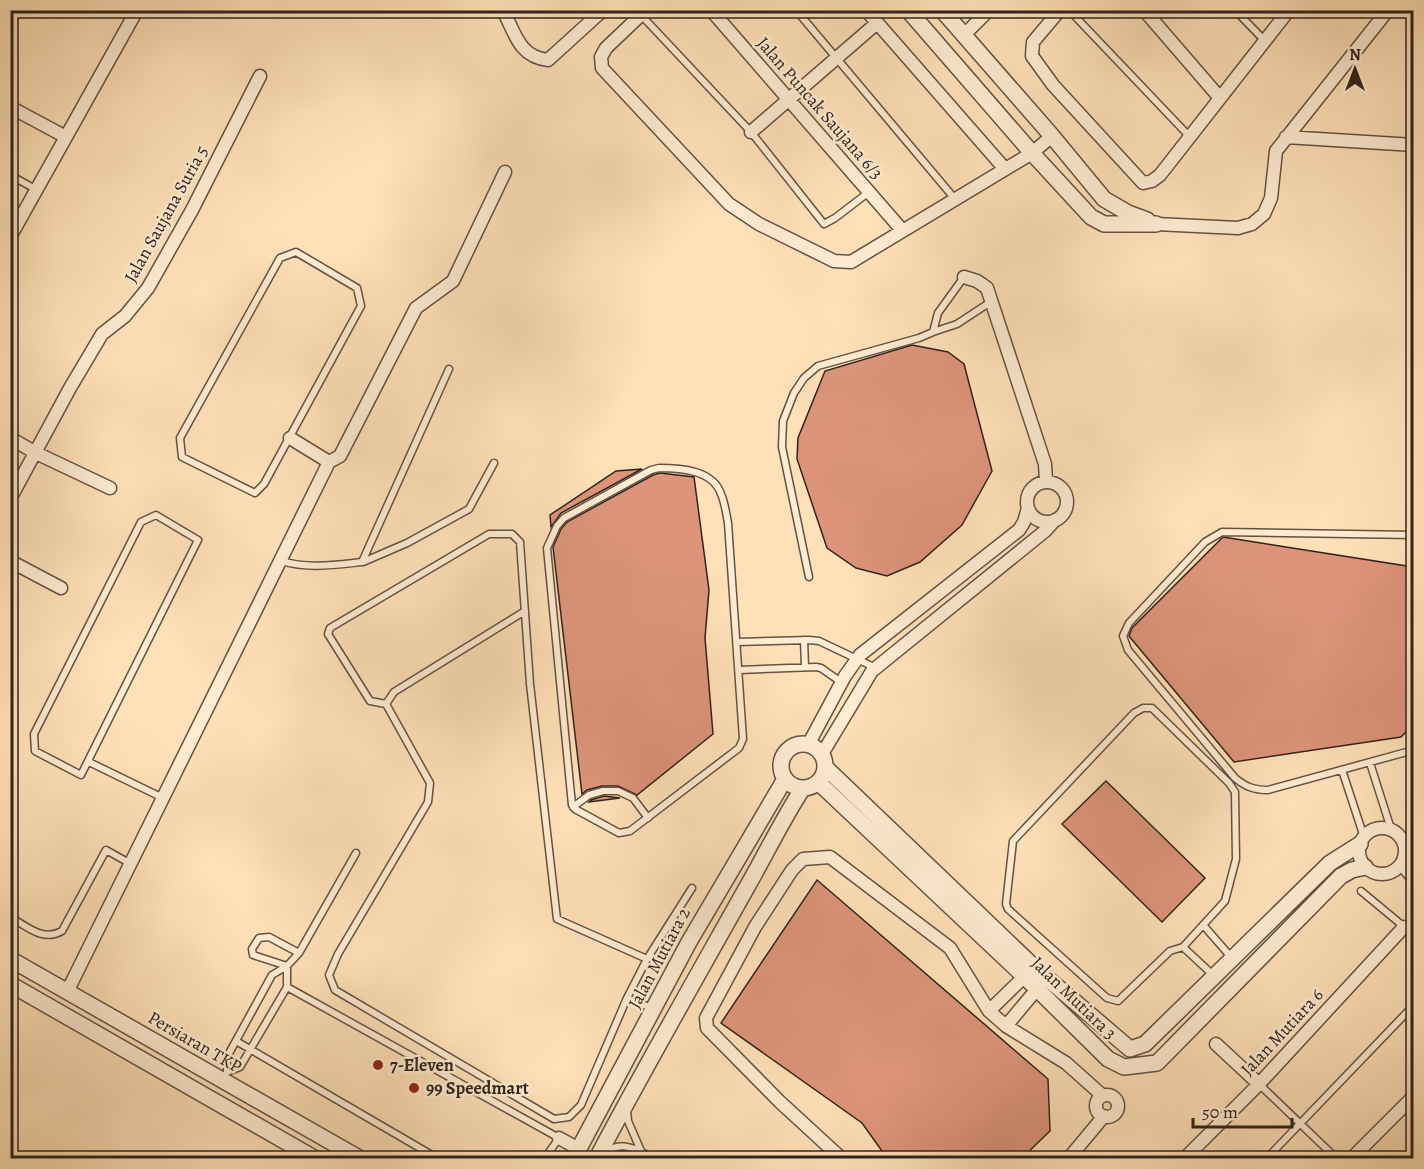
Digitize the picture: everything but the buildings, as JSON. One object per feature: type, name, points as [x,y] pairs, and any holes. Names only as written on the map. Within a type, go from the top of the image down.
[{"type":"street","points":[[10,237],[137,10]]},
{"type":"street","points":[[503,10],[525,52],[537,59],[548,60],[603,10]]},
{"type":"street","name":"Jalan Puncak Saujana 6/3","points":[[711,10],[902,230]]},
{"type":"street","points":[[866,10],[1005,169]]},
{"type":"street","points":[[908,10],[1032,153],[1091,217],[1104,224],[1238,228],[1252,224],[1264,214],[1271,198],[1276,151],[1388,10]]},
{"type":"street","points":[[942,10],[1104,199],[1128,213],[1156,224]]},
{"type":"street","points":[[964,35],[989,10]]},
{"type":"street","points":[[1060,10],[1033,42],[1032,56],[1053,85],[1143,183],[1160,176],[1289,10]]},
{"type":"street","points":[[1144,10],[1220,98]]},
{"type":"street","points":[[644,13],[606,48],[601,57],[603,68],[729,204],[759,224],[834,261],[851,262],[1032,153],[1052,136]]},
{"type":"street","points":[[752,132],[877,23]]},
{"type":"street","name":"Jalan Saujana Suria 5","points":[[10,500],[70,388],[102,334],[125,316],[148,288],[192,210],[260,76]]},
{"type":"street","points":[[10,107],[66,137]]},
{"type":"street","points":[[1286,137],[1413,145]]},
{"type":"street","points":[[67,992],[328,462],[340,456],[416,308],[453,281],[506,172]]},
{"type":"street","points":[[963,277],[977,281],[987,288],[1045,464],[1046,481]]},
{"type":"street","points":[[10,438],[36,453],[111,488]]},
{"type":"street","points":[[290,438],[328,462]]},
{"type":"street","points":[[824,761],[817,749],[808,745],[797,745],[785,753],[781,766],[785,779],[796,787],[809,787],[818,782],[824,761],[865,681],[876,668],[1063,514],[1067,496],[1059,485],[1046,481],[1039,483],[1026,498],[1028,508],[1033,517],[1039,521],[1055,520]]},
{"type":"street","points":[[808,745],[860,654],[1019,530],[1028,508]]},
{"type":"street","points":[[10,561],[61,588]]},
{"type":"street","name":"Jalan Mutiara 3","points":[[824,761],[1029,971]]},
{"type":"street","name":"Jalan Mutiara 2","points":[[576,1154],[689,942],[785,779]]},
{"type":"street","name":"Jalan Mutiara 3","points":[[818,782],[1042,983],[1130,1049],[1145,1044],[1330,863],[1362,840]]},
{"type":"street","points":[[597,1158],[784,817],[803,788]]},
{"type":"street","points":[[1376,828],[1391,829],[1397,832],[1405,845],[1406,853],[1400,867],[1386,874],[1371,871],[1365,867],[1361,860],[1362,840],[1376,828]]},
{"type":"street","points":[[841,1158],[780,1102],[707,1028],[706,1018],[755,927],[792,870],[803,859],[830,857],[950,948],[989,1011],[1006,1026],[1066,1064],[1103,1096],[1115,1098],[1118,1106],[1113,1115],[1104,1116],[1070,1158]]},
{"type":"street","name":"Jalan Mutiara 3","points":[[1042,983],[1108,1059],[1124,1067],[1157,1063],[1341,876],[1365,867]]},
{"type":"street","name":"Jalan Mutiara 6","points":[[1185,1158],[1409,931]]},
{"type":"street","name":"Persiaran TKP","points":[[10,959],[224,1076],[359,1158]]},
{"type":"street","points":[[989,1011],[1029,971]]},
{"type":"street","points":[[1006,1026],[1042,983]]},
{"type":"street","points":[[10,984],[314,1158]]},
{"type":"street","points":[[1215,1044],[1258,1084]]},
{"type":"street","points":[[1352,1158],[1413,1096]]},
{"type":"street","points":[[559,1138],[576,1154]]},
{"type":"lane","points":[[796,10],[955,199]]},
{"type":"lane","points":[[1069,10],[1190,137]]},
{"type":"lane","points":[[1235,10],[1265,41]]},
{"type":"lane","points":[[644,13],[752,132],[824,224],[869,192]]},
{"type":"lane","points":[[10,175],[38,190]]},
{"type":"lane","points":[[296,252],[357,288],[361,306],[290,438],[264,484],[255,493],[182,457],[180,438],[280,258],[296,252]]},
{"type":"lane","points":[[933,332],[938,313],[963,277]]},
{"type":"lane","points":[[809,577],[782,447],[783,421],[794,393],[804,378],[818,366],[919,338],[957,324],[992,301]]},
{"type":"lane","points":[[362,562],[449,369]]},
{"type":"lane","points":[[281,561],[298,566],[317,567],[362,562],[407,543],[469,509],[494,463]]},
{"type":"lane","points":[[670,468],[707,476],[721,493],[728,523],[737,642],[743,730],[739,748],[630,831],[619,833],[573,807],[547,548],[557,526],[571,514],[651,470],[670,468]]},
{"type":"lane","points":[[156,515],[198,540],[88,762],[81,775],[35,751],[34,734],[141,522],[156,515]]},
{"type":"lane","points":[[1413,535],[1222,532],[1205,542],[1125,629],[1124,644],[1244,786],[1256,790],[1268,790],[1413,750]]},
{"type":"lane","points":[[386,704],[370,701],[328,634],[330,628],[489,534],[512,534],[520,542],[530,684],[557,919],[648,959]]},
{"type":"lane","points":[[386,704],[394,692],[525,611]]},
{"type":"lane","points":[[804,640],[805,667]]},
{"type":"lane","points":[[737,642],[819,641],[876,668]]},
{"type":"lane","points":[[739,670],[821,668],[842,682]]},
{"type":"lane","points":[[386,704],[430,783],[428,802],[338,954],[329,975],[335,990],[554,1119],[570,1117],[581,1105],[627,998],[692,888]]},
{"type":"lane","points":[[1143,708],[1152,708],[1229,783],[1234,792],[1236,859],[1225,901],[1183,947],[1170,951],[1118,1002],[1113,1001],[1008,909],[1006,904],[1013,841],[1134,713],[1143,708]]},
{"type":"lane","points":[[88,762],[163,798]]},
{"type":"lane","points":[[1370,763],[1391,829]]},
{"type":"lane","points":[[1342,770],[1362,840]]},
{"type":"lane","points":[[573,807],[589,795],[603,791],[618,791],[633,798],[648,818]]},
{"type":"lane","points":[[10,917],[45,936],[53,936],[62,931],[106,850],[131,864]]},
{"type":"lane","points":[[224,1076],[227,1057],[273,975],[287,966],[299,953],[356,853]]},
{"type":"lane","points":[[1400,867],[1413,883]]},
{"type":"lane","points":[[1361,891],[1409,931]]},
{"type":"lane","points":[[1204,926],[1233,959]]},
{"type":"lane","points":[[287,966],[254,955],[252,949],[259,938],[268,937],[299,953]]},
{"type":"lane","points":[[1183,947],[1215,977]]},
{"type":"lane","points":[[224,1076],[240,1067],[252,1050],[287,987],[287,966]]},
{"type":"lane","points":[[287,987],[559,1138],[545,1158]]},
{"type":"lane","points":[[627,998],[654,1009]]},
{"type":"lane","points":[[1268,1158],[1413,1005]]},
{"type":"lane","points":[[236,1041],[437,1158]]},
{"type":"lane","points":[[1258,1084],[1336,1158]]},
{"type":"lane","points":[[632,1092],[627,1110],[628,1121],[641,1151]]},
{"type":"lane","points":[[597,1158],[617,1146],[625,1145],[641,1151],[650,1158]]},
{"type":"lane","points":[[635,1158],[641,1151]]},
{"type":"place","name":"7-Eleven","points":[[378,1065]]},
{"type":"place","name":"99 Speedmart","points":[[414,1088]]}]
